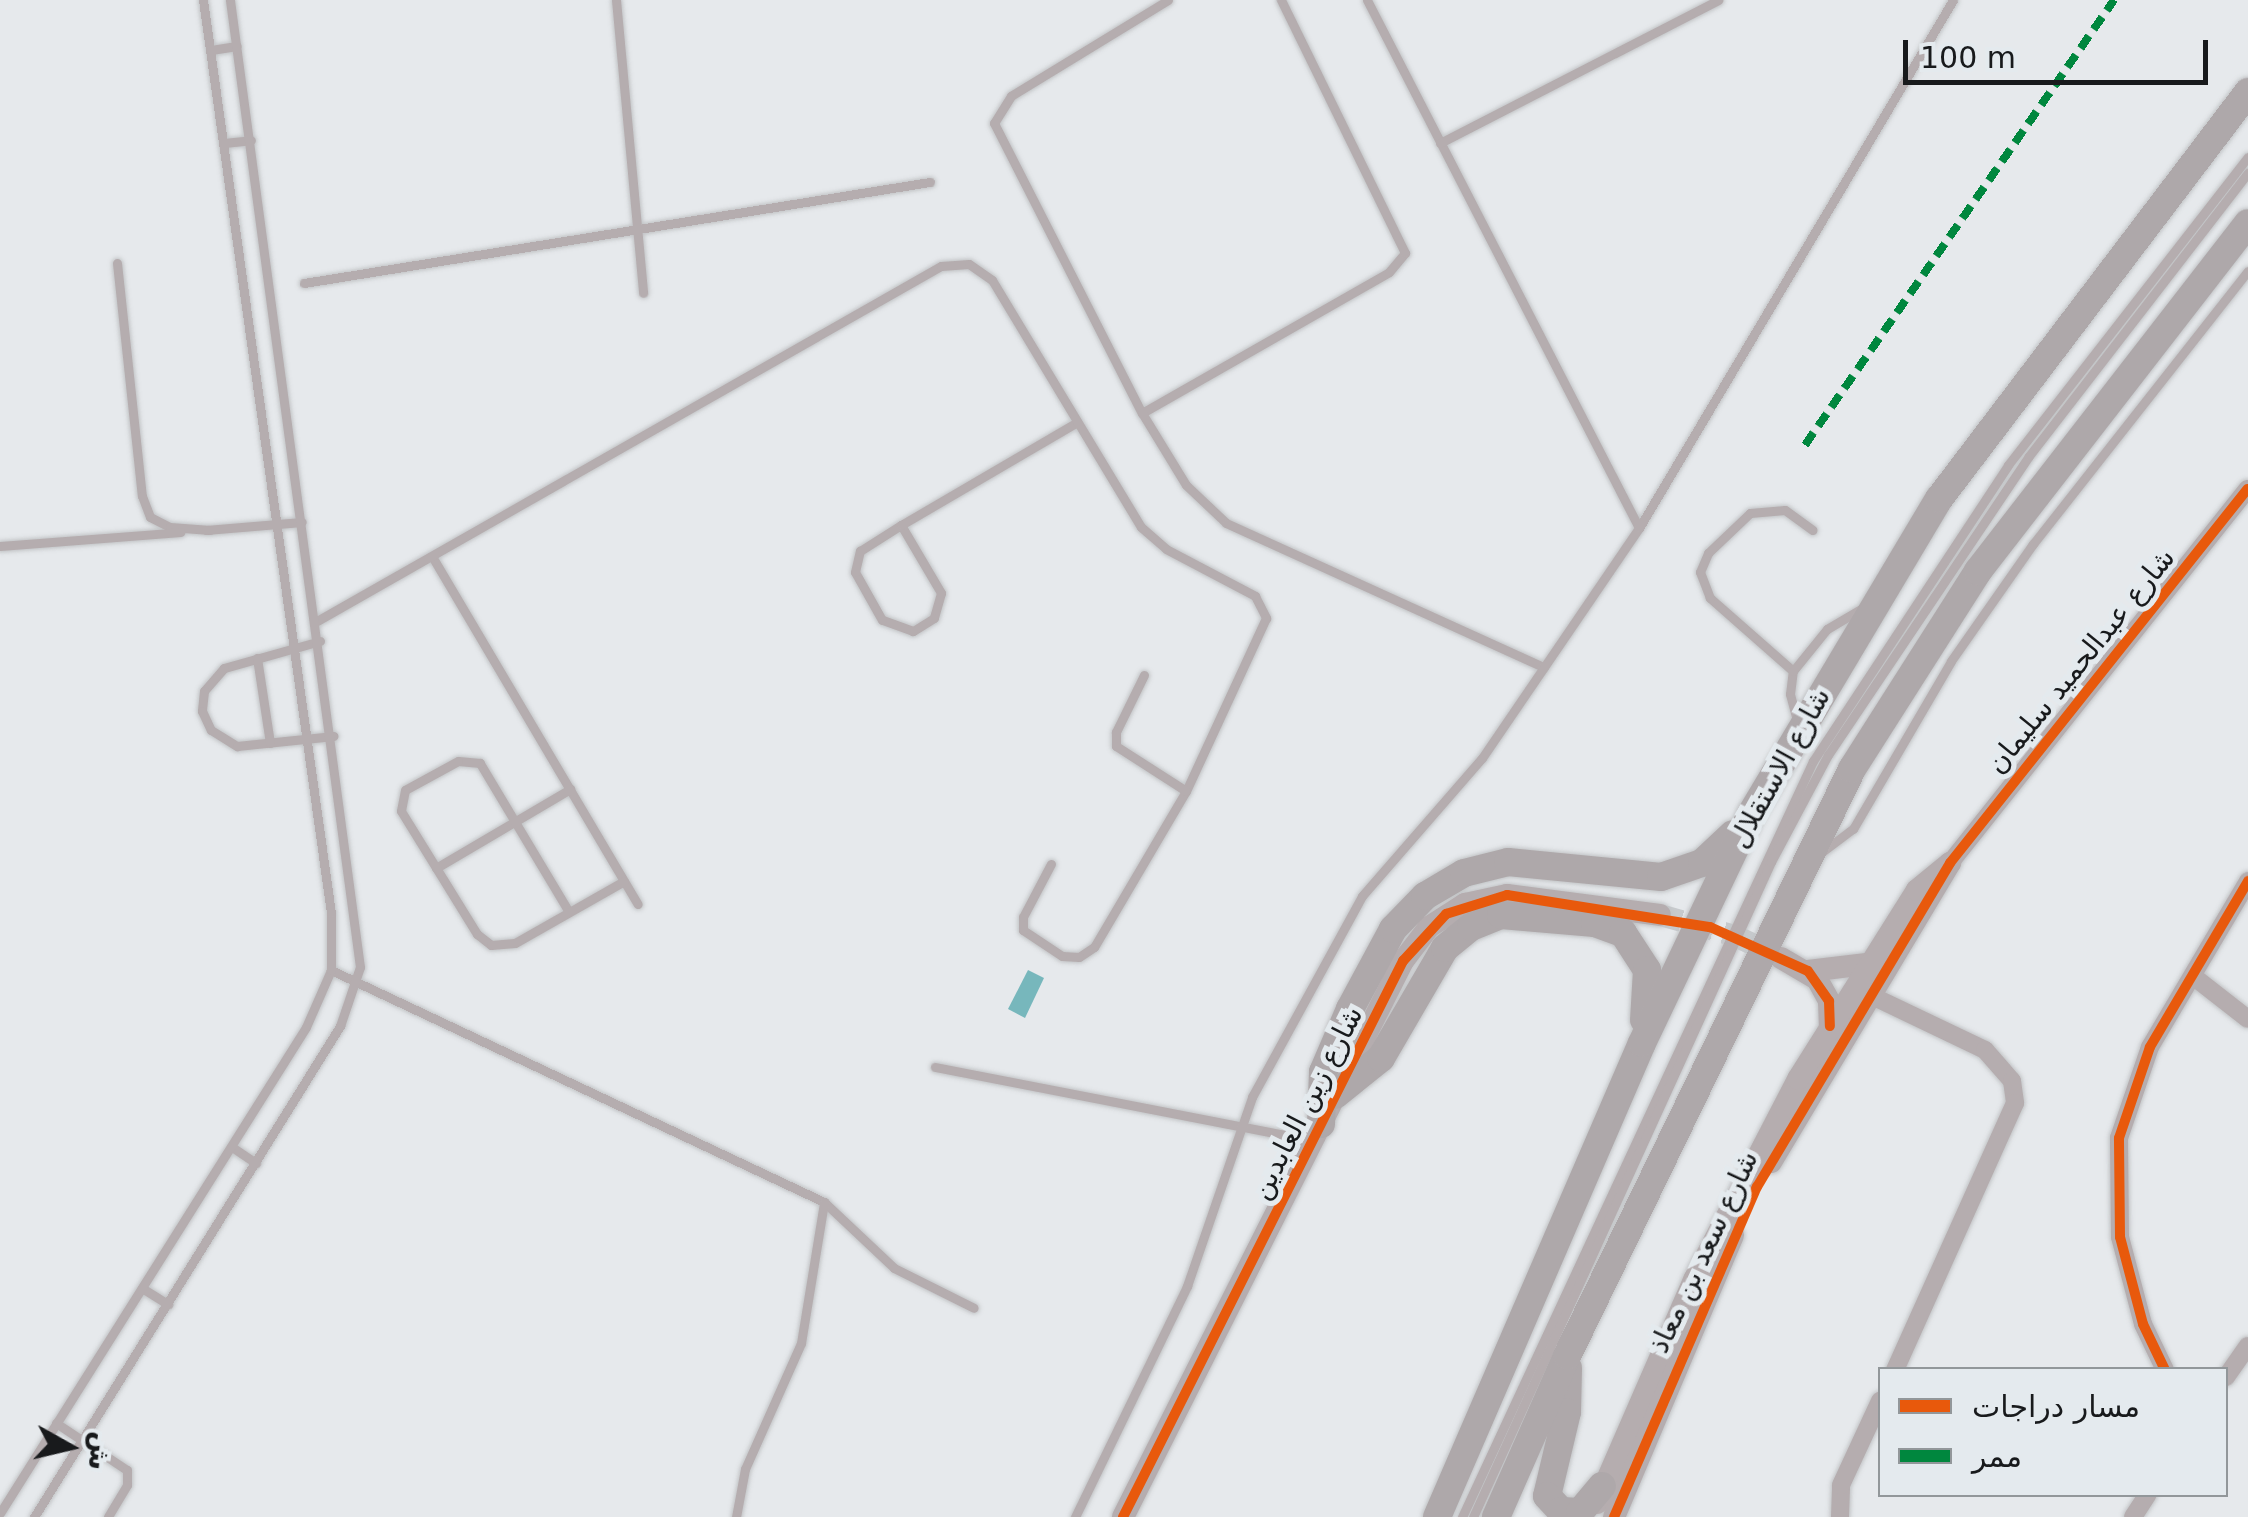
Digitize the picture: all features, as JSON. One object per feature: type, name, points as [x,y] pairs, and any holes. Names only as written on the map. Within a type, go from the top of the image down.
[{"type":"highway","name":"شارع الاستقلال","points":[[1437,1517],[1642,1043],[1750,814],[1873,603],[1998,413],[2248,92]]},
{"type":"highway","points":[[1496,1517],[1567,1356],[1804,856],[1968,586],[2248,223]]},
{"type":"highway","points":[[1317,1132],[1323,1072],[1350,1009],[1393,929],[1424,896],[1464,873],[1508,862],[1646,878],[1676,874],[1714,854],[1750,814]]},
{"type":"highway","points":[[1335,1095],[1381,1058],[1445,948],[1471,927],[1502,915],[1610,926],[1635,943],[1647,970],[1642,1043]]},
{"type":"highway","points":[[1567,1356],[1567,1412],[1548,1496],[1561,1511],[1580,1512],[1602,1486]]},
{"type":"street","name":"شارع عبدالحميد سليمان","points":[[1950,863],[2248,489]]},
{"type":"street","name":"شارع سعد بن معاذ","points":[[1593,1517],[1602,1486],[1830,1026],[1924,882],[1950,863]]},
{"type":"street","name":"شارع سعد بن معاذ","points":[[1614,1517],[1725,1234],[1950,863]]},
{"type":"street","points":[[2164,1367],[2130,1282],[2116,1174],[2130,1088],[2248,881]]},
{"type":"street","name":"شارع زين العابدين","points":[[1123,1517],[1414,943],[1446,914],[1507,896],[1660,916]]},
{"type":"street","points":[[1781,958],[1808,971],[1829,1001],[1830,1026]]},
{"type":"street","points":[[1808,971],[1867,964]]},
{"type":"street","points":[[2194,977],[2248,1019]]},
{"type":"street","points":[[1872,996],[1986,1050],[2012,1080],[2015,1103],[1896,1367]]},
{"type":"street","points":[[2228,1373],[2248,1346]]},
{"type":"street","points":[[1840,1517],[1840,1485],[1878,1405]]},
{"type":"lane","points":[[0,1513],[314,1014],[331,970],[332,928],[203,0]]},
{"type":"lane","points":[[34,1517],[340,1026],[357,984],[361,945],[230,0]]},
{"type":"lane","points":[[616,0],[642,293]]},
{"type":"lane","points":[[1168,0],[1012,96],[994,123],[1142,412],[1186,485],[1226,523],[1544,667]]},
{"type":"lane","points":[[1142,412],[1389,272],[1405,253],[1404,238],[1282,0]]},
{"type":"lane","points":[[1367,0],[1639,528]]},
{"type":"lane","points":[[1440,143],[1718,0]]},
{"type":"lane","points":[[1075,1517],[1187,1286],[1240,1126],[1368,888],[1482,758],[1639,528],[1953,0]]},
{"type":"lane","points":[[211,50],[237,46]]},
{"type":"lane","points":[[224,143],[251,140]]},
{"type":"lane","points":[[1462,1517],[1813,761],[2008,464],[2248,158]]},
{"type":"lane","points":[[1474,1517],[1771,862],[1828,755],[2029,456],[2248,173]]},
{"type":"lane","points":[[304,283],[930,182]]},
{"type":"lane","points":[[117,263],[142,496],[150,516],[170,526],[210,530]]},
{"type":"lane","points":[[317,621],[950,263],[978,267],[992,280],[1153,539],[1255,596],[1264,609],[1266,627],[1186,790],[1094,947],[1080,958],[1062,956],[1023,930],[1022,917],[1051,864]]},
{"type":"lane","points":[[1804,856],[1835,845],[1853,829],[1951,660],[2032,544],[2248,271]]},
{"type":"lane","points":[[901,525],[941,593],[934,618],[913,631],[888,626],[855,572],[860,551],[901,525],[1077,422]]},
{"type":"lane","points":[[1792,671],[1710,598],[1700,572],[1708,553],[1750,512],[1785,510],[1813,530]]},
{"type":"lane","points":[[0,546],[302,522]]},
{"type":"lane","points":[[434,558],[638,904]]},
{"type":"lane","points":[[1800,728],[1791,706],[1792,671],[1827,630],[1873,603]]},
{"type":"lane","points":[[320,641],[216,674],[202,711],[210,730],[227,743],[270,744],[332,736]]},
{"type":"lane","points":[[257,658],[270,744]]},
{"type":"lane","points":[[1144,675],[1116,732],[1116,746],[1186,790]]},
{"type":"lane","points":[[569,912],[516,820],[474,760],[409,786],[401,811],[476,934],[492,945],[516,943],[624,881]]},
{"type":"lane","points":[[436,868],[570,789]]},
{"type":"lane","points":[[331,970],[824,1202],[894,1268],[974,1308]]},
{"type":"lane","points":[[935,1067],[1240,1126],[1317,1132]]},
{"type":"lane","points":[[232,1147],[256,1163]]},
{"type":"lane","points":[[736,1517],[745,1470],[801,1343],[824,1202]]},
{"type":"lane","points":[[142,1288],[168,1304]]},
{"type":"lane","points":[[56,1424],[127,1470],[127,1485],[108,1517]]},
{"type":"water","points":[[1028,970],[1044,978],[1025,1018],[1008,1009]]},
{"type":"tunnel","points":[[1660,915],[1735,936],[1778,956]]},
{"type":"marked path","points":[[1805,445],[2114,0]]},
{"type":"cycle path","points":[[1614,1517],[1757,1187],[1950,863],[2248,489]]},
{"type":"cycle path","points":[[2164,1367],[2143,1324],[2120,1237],[2119,1138],[2150,1047],[2248,881]]},
{"type":"cycle path","points":[[1123,1517],[1403,961],[1446,914],[1507,895],[1710,927],[1808,971],[1829,1001],[1830,1026]]}]
